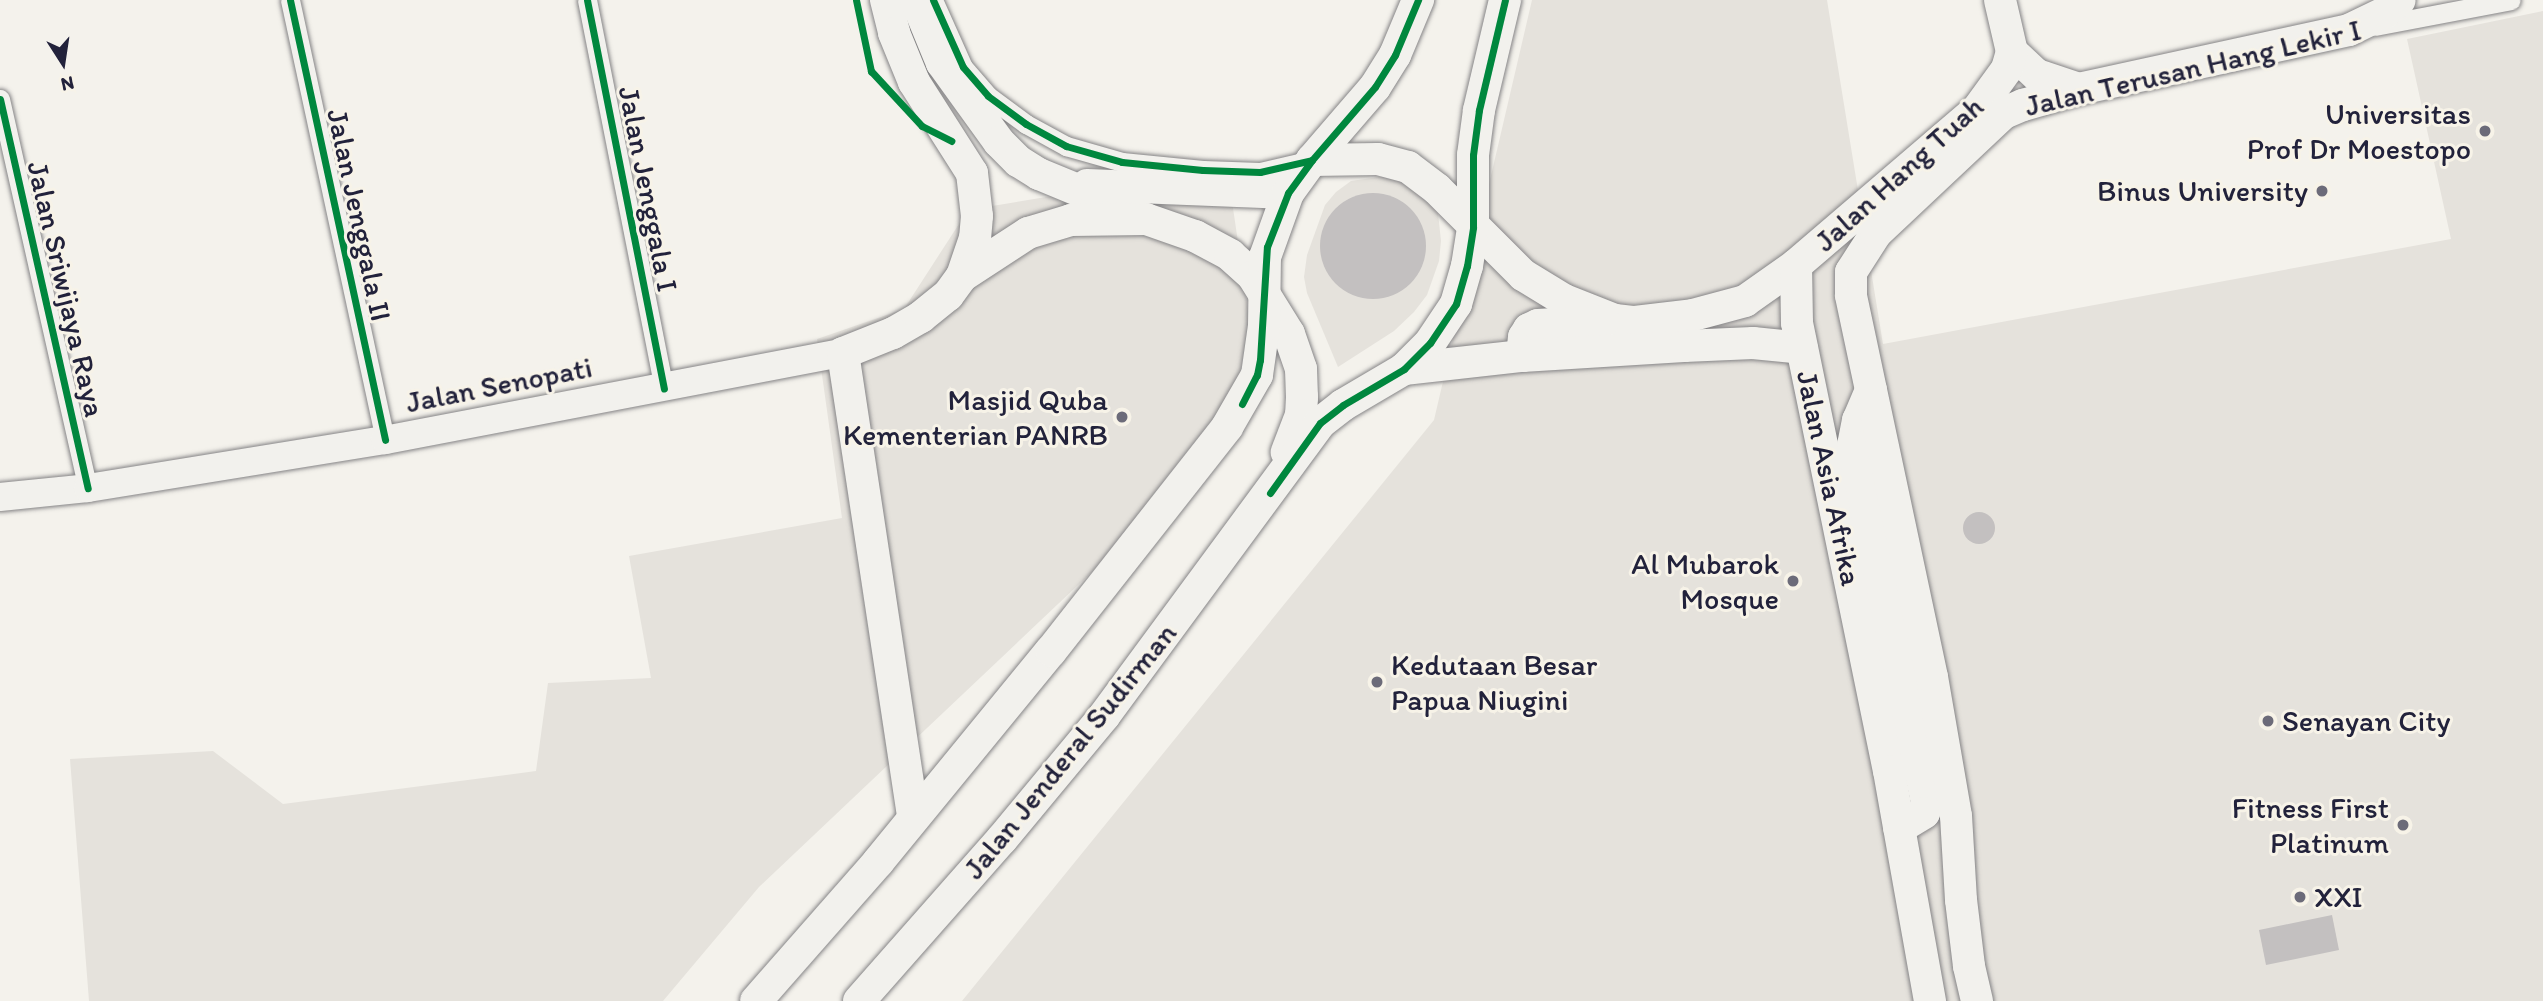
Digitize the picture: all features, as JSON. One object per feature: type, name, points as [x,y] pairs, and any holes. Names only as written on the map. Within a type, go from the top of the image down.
[{"type":"main road","points":[[886,0],[894,33],[914,82],[972,173],[976,228],[962,276],[948,295],[921,317],[893,333],[843,353],[913,818]]},
{"type":"main road","points":[[916,0],[942,64],[999,142],[1018,161],[1040,174],[1146,219],[1195,236],[1230,255],[1253,276],[1284,323],[1301,369],[1301,415],[1270,493]]},
{"type":"main road","points":[[756,1001],[1052,652],[1227,427],[1256,375],[1267,247],[1288,193],[1311,160],[1375,87],[1395,55],[1418,0]]},
{"type":"main road","points":[[1270,493],[1320,423],[1343,405],[1404,369],[1430,343],[1455,304],[1467,266],[1473,227],[1473,155],[1479,110],[1505,0]]},
{"type":"main road","points":[[2000,0],[2012,52],[2037,75],[2079,89]]},
{"type":"main road","points":[[2349,30],[2386,12],[2400,0]]},
{"type":"main road","name":"Jalan Terusan Hang Lekir I","points":[[1862,349],[1851,295],[1851,272],[1876,233],[2004,113],[2023,104],[2079,89],[2349,30]]},
{"type":"main road","name":"Jalan Hang Tuah","points":[[1802,348],[1797,323],[1796,265],[1978,109],[2007,68],[2012,52]]},
{"type":"main road","points":[[1311,160],[1378,159],[1408,167],[1437,190],[1473,227],[1543,290],[1615,320]]},
{"type":"main road","points":[[1065,183],[1207,192],[1288,193]]},
{"type":"main road","points":[[962,276],[1028,233],[1049,225],[1095,218],[1146,219]]},
{"type":"main road","points":[[1521,356],[1529,329],[1538,325],[1615,320],[1635,322],[1693,315],[1745,301],[1796,265]]},
{"type":"main road","points":[[1745,301],[1754,309],[1758,321],[1753,343]]},
{"type":"main road","name":"Jalan Asia Afrika","points":[[1404,369],[1521,356],[1753,343],[1802,348],[1899,828],[1930,1001]]},
{"type":"main road","name":"Jalan Asia Afrika","points":[[1862,349],[1932,677],[1956,816],[1964,932],[1977,1001]]},
{"type":"main road","name":"Jalan Senopati","points":[[0,497],[89,488],[385,440],[843,353]]},
{"type":"main road","points":[[1871,390],[1857,420],[1853,445],[1927,803],[1924,813],[1899,828]]},
{"type":"main road","name":"Jalan Jenderal Sudirman","points":[[859,1001],[1002,839],[1104,716],[1270,493]]},
{"type":"street","name":"Jalan Jenggala II","points":[[290,0],[385,440]]},
{"type":"street","name":"Jalan Jenggala I","points":[[587,0],[664,388]]},
{"type":"street","points":[[933,0],[963,67],[988,96],[1026,124],[1066,146],[1122,162],[1203,170],[1260,172],[1311,160]]},
{"type":"street","name":"Jalan Terusan Hang Lekir I","points":[[2349,30],[2458,5],[2511,0]]},
{"type":"street","name":"Jalan Sriwijaya Raya","points":[[0,99],[9,188],[89,488]]},
{"type":"shaded area","points":[[1532,0],[1827,0],[1883,344],[2451,239],[2407,39],[2543,11],[2543,1001],[962,1001],[1434,420]]},
{"type":"shaded area","points":[[1227,167],[1250,324],[1225,446],[759,887],[663,1001],[89,1001],[70,759],[213,751],[283,804],[536,771],[548,683],[651,678],[629,556],[842,518],[817,339],[904,309],[968,210]]},
{"type":"shaded area","points":[[1386,176],[1412,185],[1438,213],[1441,241],[1439,261],[1427,295],[1414,312],[1394,331],[1338,367],[1307,293],[1304,277],[1307,255],[1325,205],[1336,192],[1351,181]]},
{"type":"shaded area","points":[[1373,193],[1393,197],[1411,208],[1422,226],[1426,246],[1422,266],[1411,284],[1393,295],[1373,299],[1353,295],[1335,284],[1324,266],[1320,246],[1324,226],[1335,208],[1353,197]]},
{"type":"shaded area","points":[[1979,512],[1990,517],[1995,528],[1990,539],[1979,544],[1968,539],[1963,528],[1968,517]]},
{"type":"shaded area","points":[[2332,915],[2339,950],[2266,965],[2259,930]]},
{"type":"cycle path","points":[[290,0],[385,440]]},
{"type":"cycle path","points":[[587,0],[664,388]]},
{"type":"cycle path","points":[[856,0],[871,71],[922,126],[951,141]]},
{"type":"cycle path","points":[[933,0],[963,67],[988,96],[1026,124],[1066,146],[1122,162],[1203,170],[1260,172],[1312,160]]},
{"type":"cycle path","points":[[1242,404],[1257,375],[1260,360],[1267,247],[1288,193],[1312,160],[1375,87],[1395,55],[1418,0]]},
{"type":"cycle path","points":[[1270,493],[1320,423],[1343,405],[1404,369],[1430,343],[1456,304],[1467,266],[1473,227],[1473,155],[1479,110],[1505,0]]},
{"type":"cycle path","points":[[0,99],[88,488]]},
{"type":"place","name":"Universitas Prof Dr Moestopo","points":[[2485,131]]},
{"type":"place","name":"Binus University","points":[[2322,191]]},
{"type":"place","name":"Masjid Quba Kementerian PANRB","points":[[1122,417]]},
{"type":"place","name":"Al Mubarok Mosque","points":[[1793,581]]},
{"type":"place","name":"Kedutaan Besar Papua Niugini","points":[[1377,682]]},
{"type":"place","name":"Senayan City","points":[[2268,721]]},
{"type":"place","name":"Fitness First Platinum","points":[[2403,825]]},
{"type":"place","name":"XXI","points":[[2300,897]]}]
